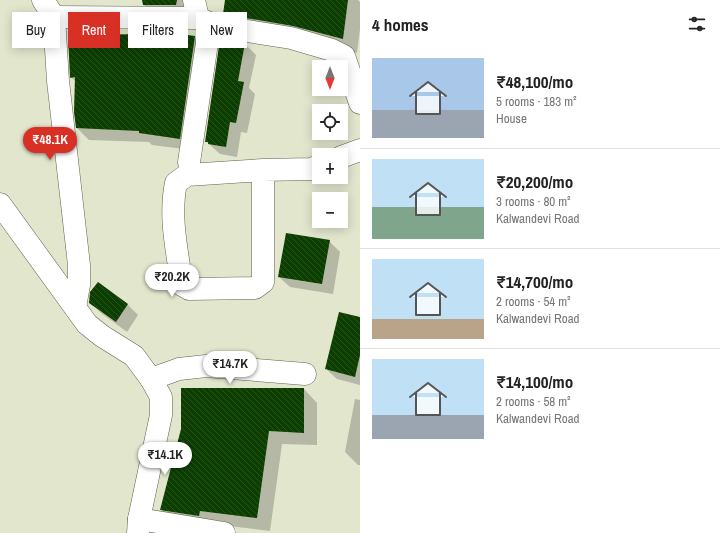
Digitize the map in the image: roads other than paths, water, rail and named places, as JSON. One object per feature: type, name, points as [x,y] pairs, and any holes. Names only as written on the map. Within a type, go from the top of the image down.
[{"type":"street","points":[[76,307],[79,285],[79,265],[48,8],[127,9],[196,14]]},
{"type":"street","points":[[247,31],[291,38],[332,50],[344,56],[360,103]]},
{"type":"street","points":[[190,162],[198,48]]},
{"type":"street","points":[[348,154],[360,150]]},
{"type":"street","points":[[263,170],[262,282],[255,288],[189,289],[182,285],[174,232],[173,196],[176,183],[188,175],[263,170],[312,169]]},
{"type":"street","points":[[0,204],[87,324],[102,336],[134,356],[151,379],[161,397],[161,415],[138,526],[224,533]]},
{"type":"street","points":[[151,379],[179,369],[206,366],[305,374]]}]
